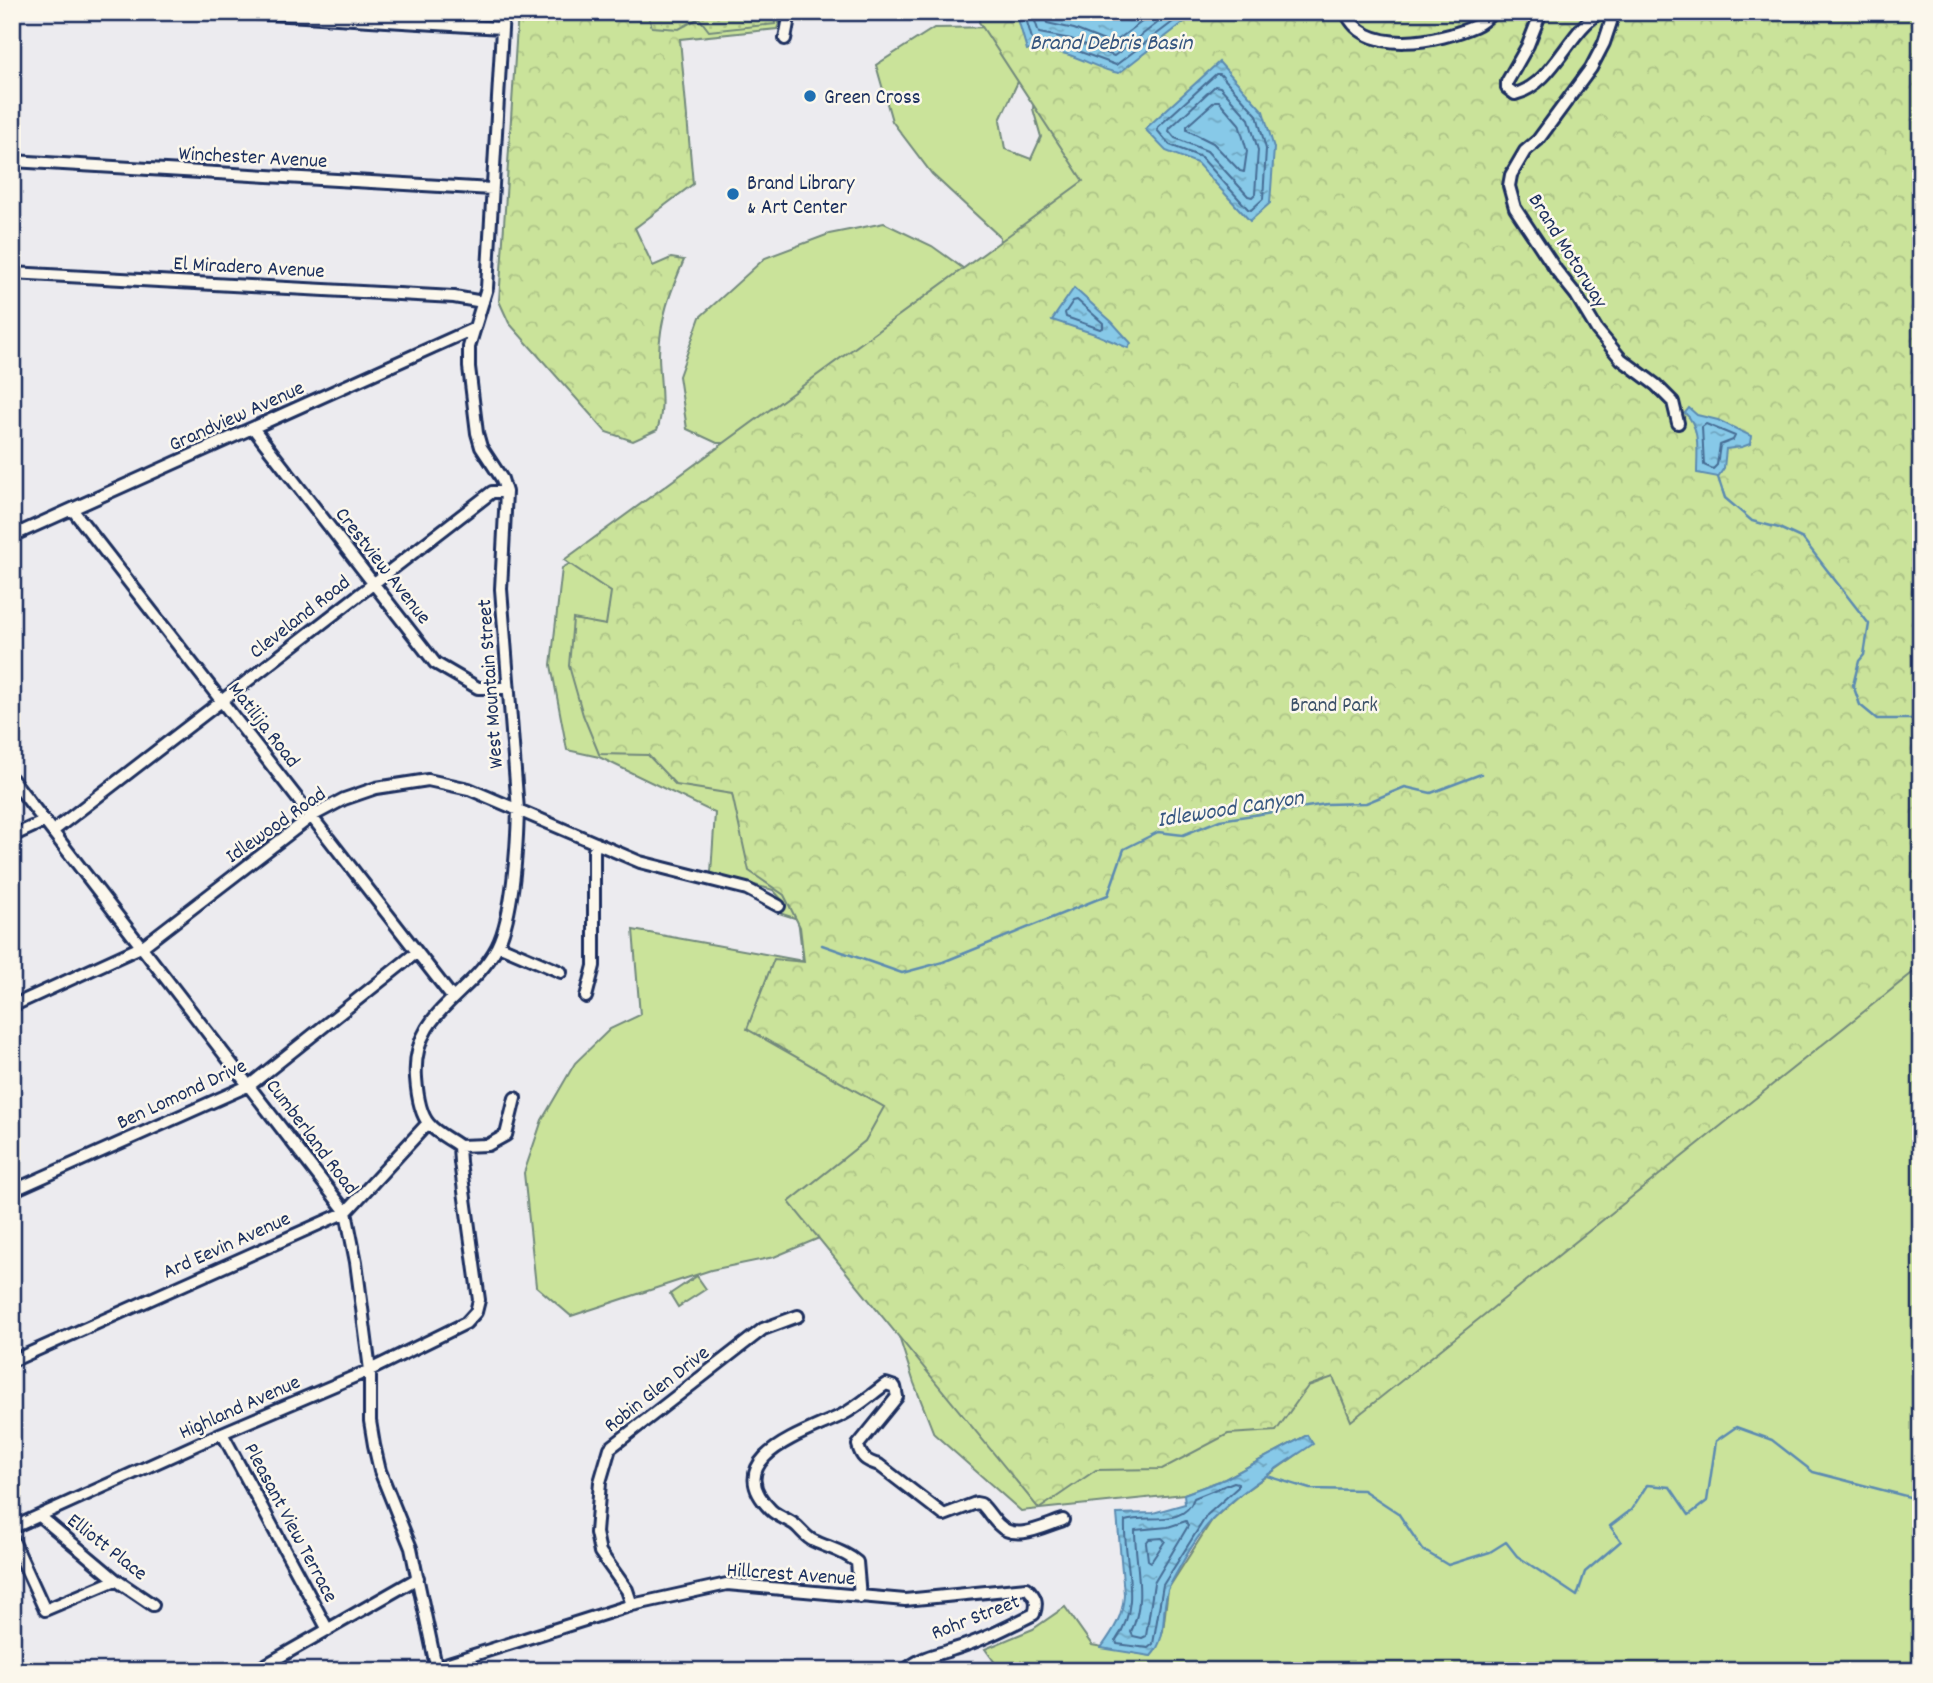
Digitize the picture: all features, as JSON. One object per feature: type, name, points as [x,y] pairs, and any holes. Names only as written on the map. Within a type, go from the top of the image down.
[{"type":"street","points":[[238,12],[502,28]]},
{"type":"street","name":"West Mountain Street","points":[[428,1124],[417,1092],[415,1061],[424,1031],[476,975],[498,945],[509,905],[518,810],[501,589],[506,492],[502,479],[481,447],[469,366],[469,347],[487,288],[502,12]]},
{"type":"street","points":[[785,39],[790,12]]},
{"type":"street","points":[[1346,12],[1349,21],[1373,37],[1395,43],[1456,32],[1478,25],[1493,12]]},
{"type":"street","points":[[1541,12],[1528,45],[1507,82],[1507,88],[1515,94],[1526,91],[1539,81],[1600,12]]},
{"type":"street","name":"Brand Motorway","points":[[1605,12],[1611,22],[1591,68],[1538,140],[1525,151],[1511,175],[1510,186],[1516,208],[1597,330],[1621,359],[1673,401],[1678,424]]},
{"type":"street","name":"Winchester Avenue","points":[[12,161],[492,190]]},
{"type":"street","name":"El Miradero Avenue","points":[[12,273],[440,296],[483,302]]},
{"type":"street","name":"Grandview Avenue","points":[[12,536],[475,328]]},
{"type":"street","name":"Crestview Avenue","points":[[253,428],[435,663],[478,688],[508,688]]},
{"type":"street","name":"Cleveland Road","points":[[53,831],[492,492],[506,492]]},
{"type":"street","name":"Matilija Road","points":[[72,509],[452,998]]},
{"type":"street","name":"Cumberland Road","points":[[12,779],[346,1212],[370,1370],[370,1421],[374,1446],[380,1471],[411,1548],[437,1669]]},
{"type":"street","name":"Idlewood Road","points":[[12,1006],[143,946],[312,816],[344,799],[376,788],[428,780],[469,789],[640,862],[747,889],[779,906]]},
{"type":"street","points":[[12,836],[45,821]]},
{"type":"street","points":[[586,997],[594,966],[596,843]]},
{"type":"street","points":[[498,945],[561,972]]},
{"type":"street","name":"Ben Lomond Drive","points":[[12,1191],[250,1085],[417,952]]},
{"type":"street","points":[[428,1124],[459,1146],[488,1145],[506,1135],[515,1098]]},
{"type":"street","name":"Ard Eevin Avenue","points":[[12,1361],[346,1212],[428,1124]]},
{"type":"street","name":"Highland Avenue","points":[[12,1528],[222,1433],[370,1370],[466,1323],[476,1312],[479,1300],[459,1146]]},
{"type":"street","name":"Robin Glen Drive","points":[[632,1605],[627,1590],[600,1552],[596,1533],[600,1482],[610,1448],[763,1329],[798,1316]]},
{"type":"street","points":[[860,1597],[857,1562],[848,1554],[811,1540],[795,1525],[772,1512],[764,1502],[755,1480],[757,1466],[774,1447],[845,1414],[886,1384],[895,1387],[897,1396],[858,1445],[860,1455],[868,1462],[879,1465],[944,1515],[976,1503],[981,1504],[1009,1533],[1029,1532],[1063,1520]]},
{"type":"street","name":"Pleasant View Terrace","points":[[222,1433],[328,1630]]},
{"type":"street","name":"Elliott Place","points":[[41,1517],[116,1580],[153,1605]]},
{"type":"street","points":[[12,1538],[45,1610],[116,1580]]},
{"type":"street","points":[[255,1671],[418,1578]]},
{"type":"street","name":"Hillcrest Avenue","points":[[437,1669],[632,1605],[727,1584],[905,1601],[1027,1588]]},
{"type":"street","name":"Rohr Street","points":[[904,1671],[915,1661],[930,1654],[954,1649],[1034,1614],[1037,1605],[1035,1597],[1027,1588]]},
{"type":"green space","points":[[518,12],[783,12],[777,29],[680,39],[693,184],[635,228],[653,266],[671,258],[684,260],[670,295],[661,329],[660,421],[657,430],[633,441],[606,432],[509,323],[499,301]]},
{"type":"green space","points":[[647,12],[774,12],[775,24],[709,31],[699,18],[679,29],[652,27]]},
{"type":"green space","name":"Brand Park","points":[[980,12],[1921,12],[1921,966],[1351,1421],[1333,1377],[1308,1386],[1276,1431],[1228,1434],[1162,1469],[1096,1470],[1039,1509],[789,1202],[865,1141],[884,1107],[747,1029],[774,959],[804,962],[800,927],[784,895],[749,871],[732,794],[676,785],[648,755],[599,754],[583,715],[569,666],[573,619],[606,625],[611,592],[564,560],[1083,181],[979,22]]},
{"type":"green space","name":"Brand Park","points":[[1921,12],[1921,1671],[1001,1671],[985,1649],[1033,1629],[1065,1607],[1092,1645],[1151,1656],[1163,1631],[1168,1589],[1212,1520],[1241,1494],[1312,1444],[1307,1435],[1225,1479],[1184,1494],[1021,1511],[934,1434],[890,1309],[824,1236],[774,1257],[711,1270],[571,1316],[536,1286],[524,1173],[542,1120],[575,1063],[610,1029],[640,1015],[633,930],[803,961],[798,919],[779,913],[783,901],[773,890],[711,873],[715,813],[599,757],[567,750],[551,665],[562,568],[627,531],[744,443],[717,443],[687,429],[679,376],[700,317],[765,258],[829,234],[884,223],[932,246],[981,281],[998,270],[1000,237],[932,174],[892,121],[876,65],[934,28],[1003,27],[1023,71],[1000,120],[1005,149],[1031,159],[1041,137],[1033,109],[1036,77]]},
{"type":"green space","points":[[697,1276],[706,1289],[678,1307],[670,1294]]},
{"type":"water","name":"Brand Debris Basin","points":[[1016,12],[1197,12],[1119,73],[1061,53],[1027,50]]},
{"type":"water","points":[[1219,62],[1263,111],[1274,148],[1270,203],[1250,221],[1197,163],[1166,151],[1145,129]]},
{"type":"water","points":[[1074,288],[1131,343],[1128,348],[1052,320]]},
{"type":"water","points":[[1689,408],[1697,415],[1718,420],[1751,436],[1750,444],[1726,449],[1724,468],[1718,477],[1697,473],[1696,433],[1694,425],[1685,413]]},
{"type":"water","points":[[1307,1435],[1313,1444],[1237,1497],[1201,1533],[1170,1585],[1160,1640],[1151,1656],[1101,1648],[1117,1622],[1124,1594],[1117,1514],[1153,1513],[1185,1504],[1184,1494],[1225,1479]]},
{"type":"waterway","points":[[801,21],[893,12]]},
{"type":"waterway","points":[[1718,477],[1725,498],[1752,521],[1779,528],[1803,539],[1869,624],[1864,655],[1859,661],[1853,685],[1860,705],[1877,719],[1921,719]]},
{"type":"waterway","name":"Idlewood Canyon","points":[[822,945],[902,973],[943,962],[1108,895],[1124,849],[1158,832],[1183,835],[1220,820],[1326,804],[1366,803],[1405,787],[1431,793],[1481,774]]},
{"type":"waterway","points":[[1267,1476],[1310,1489],[1363,1490],[1398,1513],[1423,1550],[1448,1565],[1490,1552],[1506,1542],[1517,1556],[1577,1596],[1585,1572],[1621,1541],[1610,1526],[1631,1510],[1647,1485],[1670,1487],[1689,1515],[1707,1501],[1716,1441],[1736,1427],[1772,1440],[1813,1472],[1921,1500]]},
{"type":"place","name":"Green Cross","points":[[810,96]]},
{"type":"place","name":"Brand Library & Art Center","points":[[733,194]]}]
